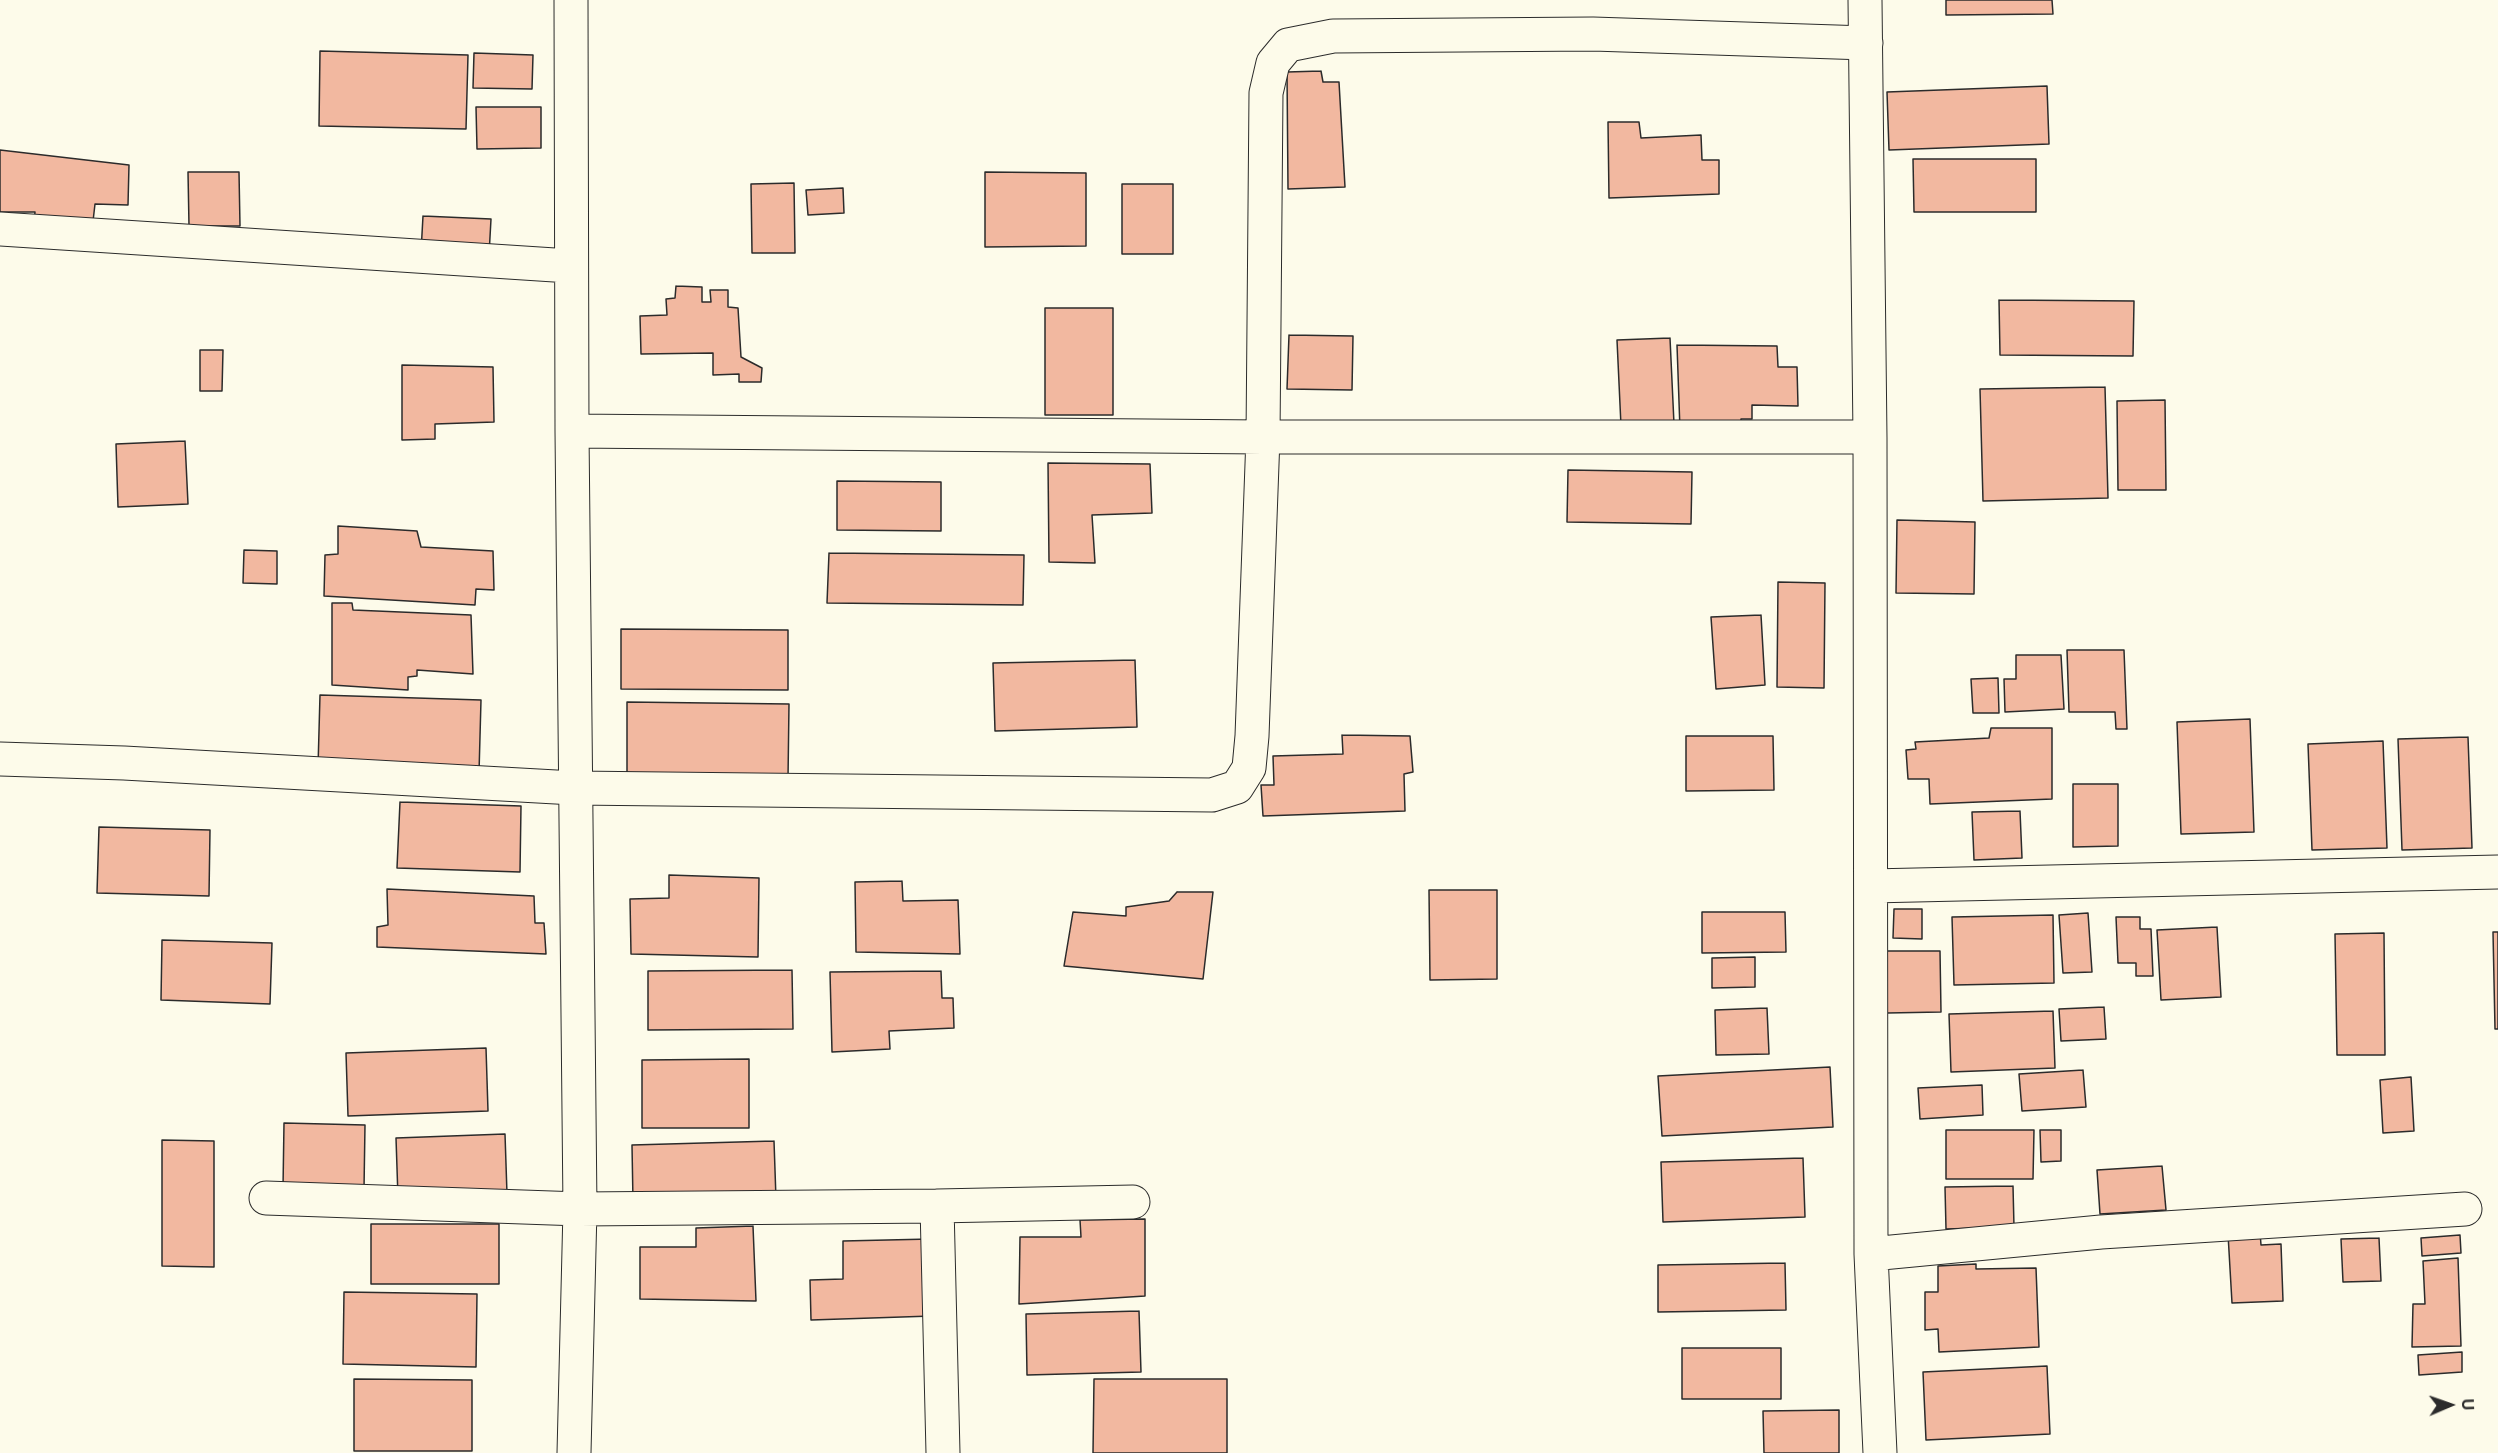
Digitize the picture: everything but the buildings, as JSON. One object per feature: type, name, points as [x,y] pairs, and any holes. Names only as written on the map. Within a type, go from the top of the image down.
[{"type":"street","points":[[571,0],[570,266],[580,1209],[574,1453]]},
{"type":"street","points":[[1865,0],[1870,437],[1871,1254],[1880,1453]]},
{"type":"street","points":[[0,759],[124,763],[574,788],[1212,795],[1237,787],[1250,768],[1252,736],[1263,437],[1266,93],[1273,63],[1288,45],[1333,36],[1593,34],[1866,43]]},
{"type":"street","points":[[0,229],[570,266]]},
{"type":"street","points":[[572,431],[1263,437],[1870,437]]},
{"type":"street","points":[[1871,886],[2498,872]]},
{"type":"street","points":[[266,1198],[580,1209],[1133,1202]]},
{"type":"street","points":[[937,1206],[943,1453]]},
{"type":"street","points":[[1871,1254],[2101,1232],[2465,1209]]}]
